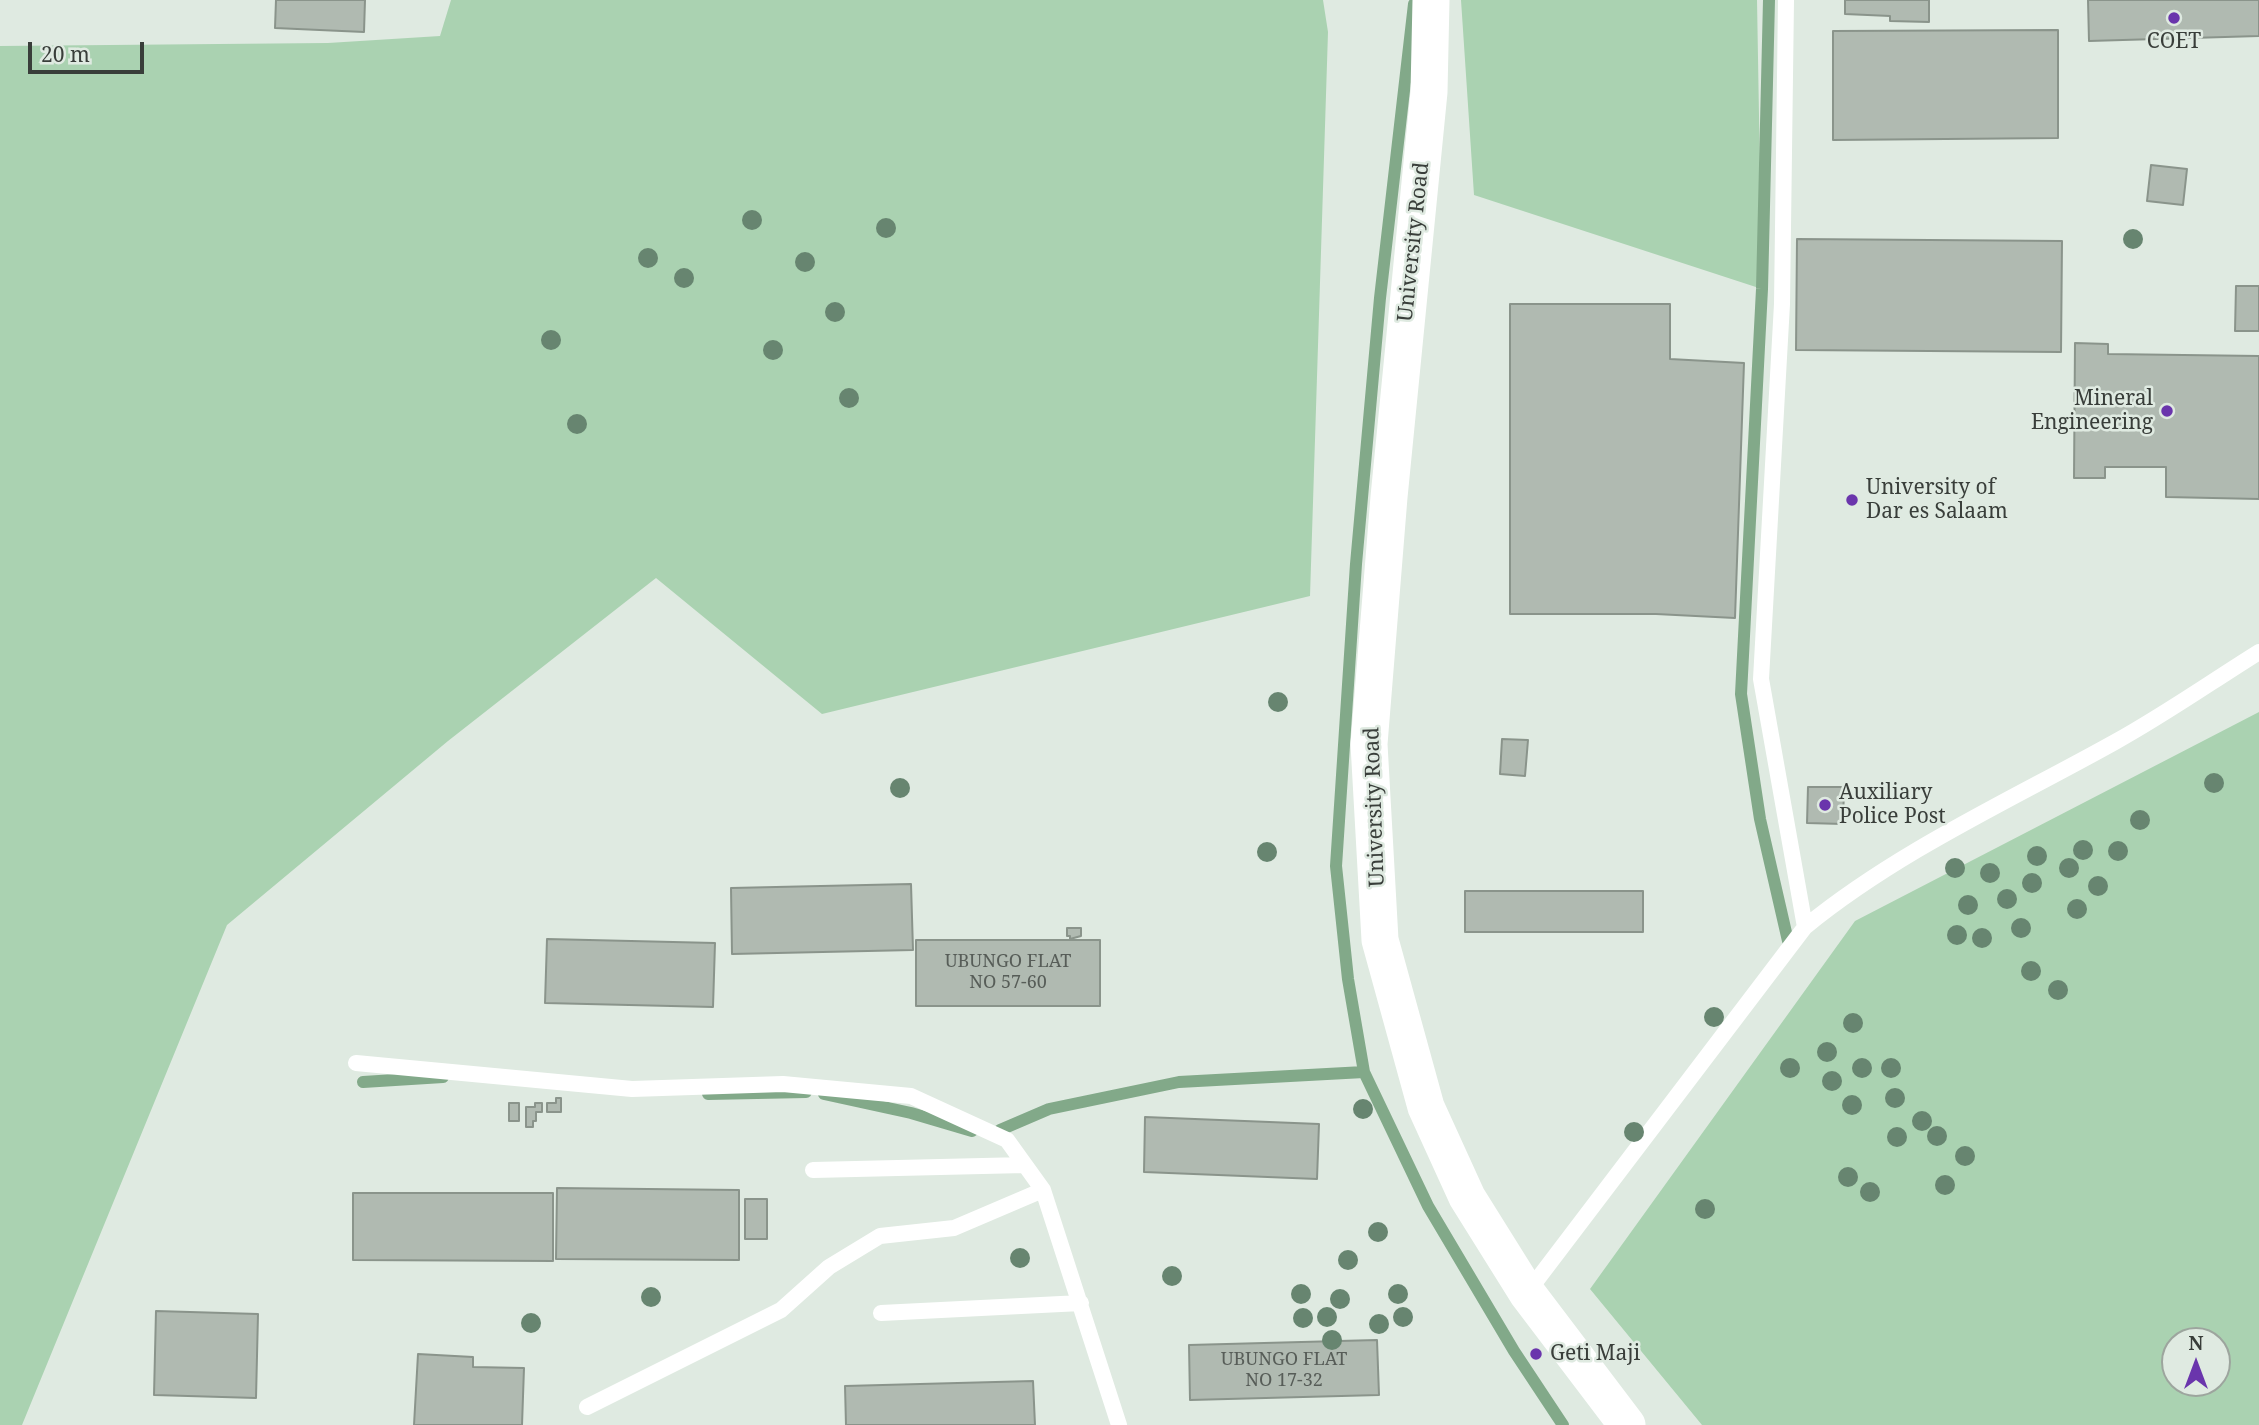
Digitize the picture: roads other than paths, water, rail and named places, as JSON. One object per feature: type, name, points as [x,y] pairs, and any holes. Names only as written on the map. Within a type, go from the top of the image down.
[{"type":"street","name":"University Road","points":[[1431,0],[1429,92],[1390,483],[1369,744],[1380,940],[1426,1107],[1467,1197],[1527,1293],[1627,1425]]},
{"type":"lane","points":[[1786,0],[1782,304],[1761,679],[1805,927]]},
{"type":"lane","points":[[1527,1293],[1805,927],[1854,890],[1963,825],[2119,741],[2259,652]]},
{"type":"lane","points":[[356,1063],[632,1089],[783,1084],[911,1096],[1007,1140],[1043,1190],[1119,1425]]},
{"type":"lane","points":[[813,1170],[1025,1165]]},
{"type":"lane","points":[[587,1407],[781,1310],[829,1267],[880,1236],[954,1228],[1043,1190]]},
{"type":"lane","points":[[881,1313],[1081,1303]]},
{"type":"waterway","points":[[1769,0],[1762,289],[1741,694],[1760,819],[1788,941]]},
{"type":"waterway","points":[[1414,4],[1380,298],[1356,564],[1336,866],[1348,979],[1364,1072],[1428,1206],[1514,1351],[1563,1425]]},
{"type":"waterway","points":[[1000,1130],[1049,1109],[1179,1082],[1364,1072]]},
{"type":"waterway","points":[[363,1082],[443,1077]]},
{"type":"waterway","points":[[708,1094],[806,1092]]},
{"type":"waterway","points":[[824,1094],[911,1113],[972,1131]]},
{"type":"place","name":"COET","points":[[2174,18]]},
{"type":"place","name":"Mineral Engineering","points":[[2167,411]]},
{"type":"place","name":"University of Dar es Salaam","points":[[1852,500]]},
{"type":"place","name":"Auxiliary Police Post","points":[[1825,805]]},
{"type":"place","name":"Geti Maji","points":[[1536,1354]]}]
